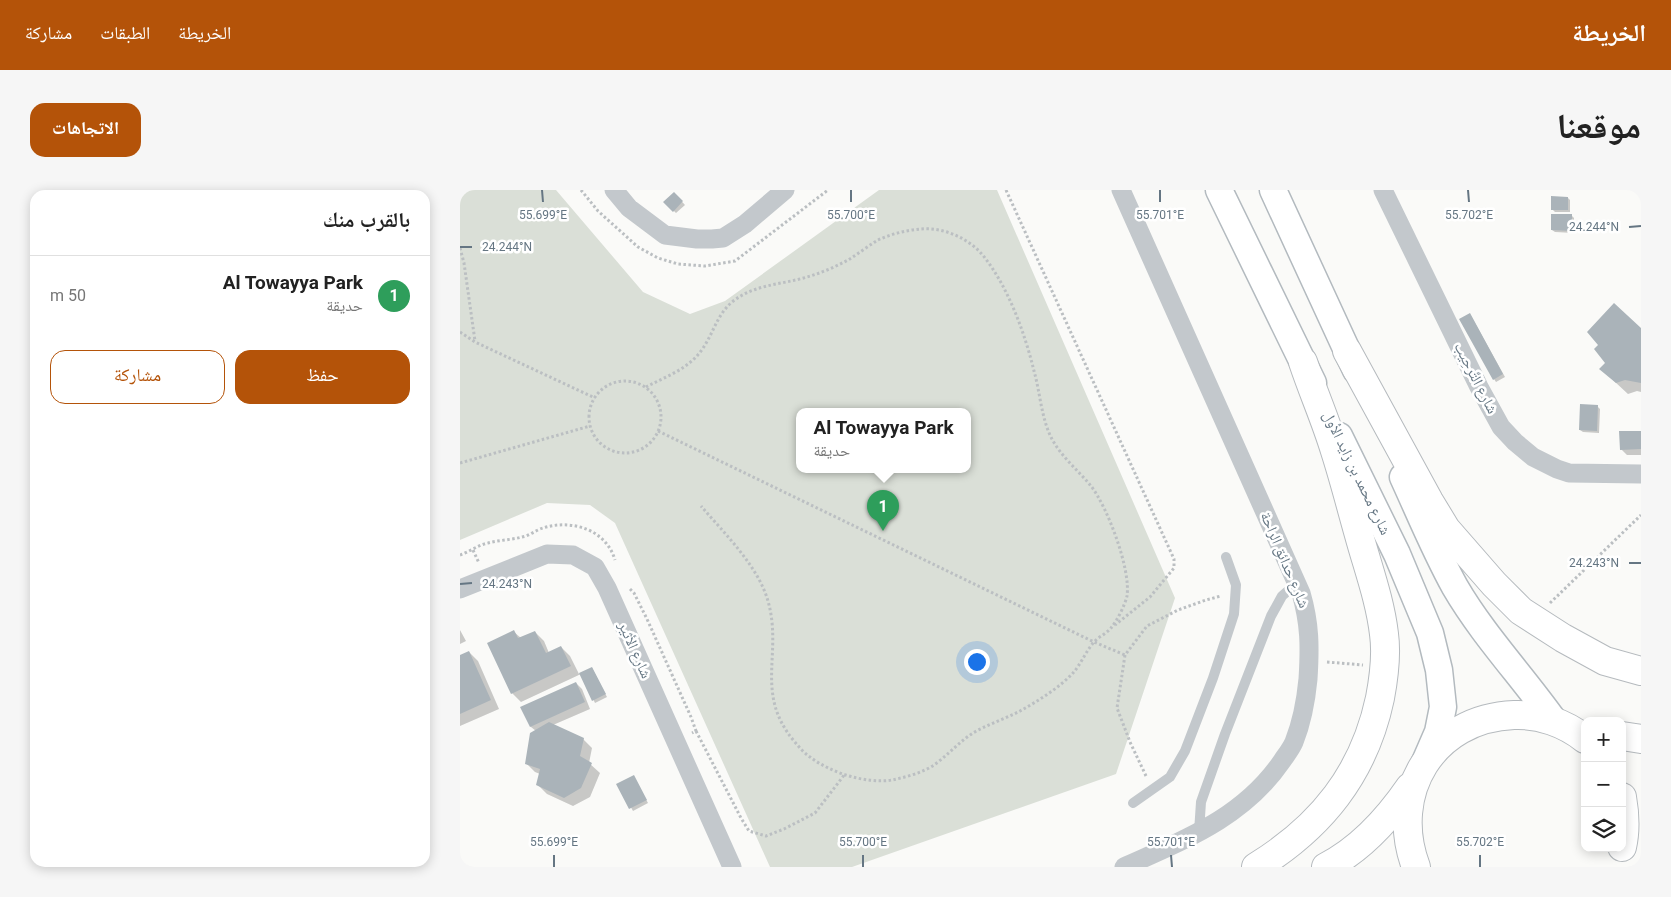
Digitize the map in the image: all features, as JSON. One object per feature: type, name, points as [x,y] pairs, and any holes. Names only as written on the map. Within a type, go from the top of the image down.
[{"type":"main road","name":"شارع محمد بن زايد الأول","points":[[1220,190],[1397,554],[1430,633],[1439,670],[1443,707],[1438,732],[1420,771]]},
{"type":"main road","points":[[1273,190],[1432,541],[1456,587],[1481,627],[1528,686],[1567,725],[1581,736]]},
{"type":"main road","points":[[1347,351],[1446,529],[1494,584],[1521,611],[1563,638],[1605,662],[1641,672]]},
{"type":"main road","points":[[1256,867],[1306,830],[1337,797],[1360,760],[1375,719],[1385,667],[1384,636],[1377,596],[1335,450],[1302,362]]},
{"type":"main road","points":[[1326,867],[1353,850],[1372,834],[1397,806],[1432,754],[1457,731],[1488,718],[1521,714],[1538,716],[1567,725]]},
{"type":"main road","points":[[1626,736],[1641,738]]},
{"type":"main road","points":[[1416,867],[1407,834],[1407,813],[1411,794],[1420,771]]},
{"type":"main road","points":[[1617,867],[1641,847]]},
{"type":"main road","points":[[1617,867],[1621,852]]},
{"type":"street","points":[[614,190],[629,208],[665,235],[712,240],[723,238],[745,224],[785,190]]},
{"type":"street","name":"شارع حدائق الراحة","points":[[1121,190],[1297,583],[1308,616],[1310,645],[1307,691],[1302,717],[1294,743],[1270,778],[1239,808],[1199,832],[1124,867]]},
{"type":"street","name":"شارع التَّرحِيب","points":[[1383,190],[1479,387],[1501,427],[1510,437],[1534,457],[1556,469],[1569,473],[1641,474]]},
{"type":"street","name":"شارع الأثير","points":[[460,589],[547,554],[574,555],[595,567],[607,588],[732,867]]},
{"type":"lane","points":[[1133,803],[1170,777],[1185,751],[1213,678],[1234,614],[1236,586],[1226,557]]},
{"type":"lane","points":[[1199,832],[1201,802],[1228,725],[1271,616],[1282,596],[1297,583]]},
{"type":"path","points":[[701,506],[751,567],[766,595],[771,616],[772,632],[771,693],[779,719],[789,735],[810,758],[845,774],[876,781],[914,774],[932,766],[970,735],[1020,711],[1074,672],[1094,642],[1150,597],[1174,568],[1174,559],[1006,190]]},
{"type":"path","points":[[646,387],[681,369],[694,359],[704,347],[720,315],[730,304],[754,289],[805,278],[829,269],[878,240],[893,234],[924,228],[942,230],[955,235],[976,248],[999,280],[1029,351],[1050,435],[1059,450],[1093,489],[1111,525],[1127,576],[1126,599],[1112,627]]},
{"type":"path","points":[[460,248],[464,263],[475,342]]},
{"type":"path","points":[[460,332],[475,342],[595,398]]},
{"type":"path","points":[[618,382],[633,382],[646,387],[655,396],[660,407],[661,419],[658,431],[651,442],[641,449],[629,452],[616,451],[605,446],[596,437],[590,426],[590,411],[595,398],[605,387],[618,382]]},
{"type":"path","points":[[460,463],[590,426]]},
{"type":"path","points":[[658,431],[1094,642],[1125,655]]},
{"type":"path","points":[[1534,619],[1641,515]]},
{"type":"path","points":[[1153,790],[1130,742],[1117,708],[1125,655],[1147,626],[1178,610],[1206,600],[1235,593]]},
{"type":"path","points":[[1309,660],[1385,667]]},
{"type":"path","points":[[696,731],[749,831],[766,836],[815,813],[845,774]]},
{"type":"shaded area","points":[[460,190],[556,190],[643,292],[690,314],[725,301],[879,190],[997,190],[1175,598],[1116,774],[852,867],[770,867],[615,523],[590,505],[547,503],[460,540]]},
{"type":"building","points":[[674,192],[683,201],[673,212],[663,202]]},
{"type":"building","points":[[1551,196],[1568,197],[1568,210],[1551,210]]},
{"type":"building","points":[[1551,214],[1572,214],[1572,231],[1551,230]]},
{"type":"building","points":[[1614,303],[1641,328],[1641,383],[1625,380],[1616,383],[1599,369],[1605,363],[1594,349],[1598,345],[1587,332]]},
{"type":"building","points":[[1470,313],[1503,374],[1493,380],[1459,319]]},
{"type":"building","points":[[1580,404],[1598,405],[1597,431],[1579,430]]},
{"type":"building","points":[[1619,431],[1641,431],[1641,449],[1620,450]]},
{"type":"building","points":[[514,630],[518,638],[535,631],[546,653],[561,646],[571,666],[511,694],[487,643]]},
{"type":"building","points":[[469,651],[491,700],[460,714],[460,655]]},
{"type":"building","points":[[592,667],[606,694],[592,701],[579,673]]},
{"type":"building","points":[[576,682],[585,702],[530,727],[520,707]]},
{"type":"building","points":[[549,722],[584,738],[580,756],[592,763],[581,788],[564,798],[536,785],[540,769],[525,764],[530,733]]},
{"type":"building","points":[[634,775],[647,800],[629,809],[616,784]]},
{"type":"place","name":"Al Towayya Park","points":[[883,531]]}]
